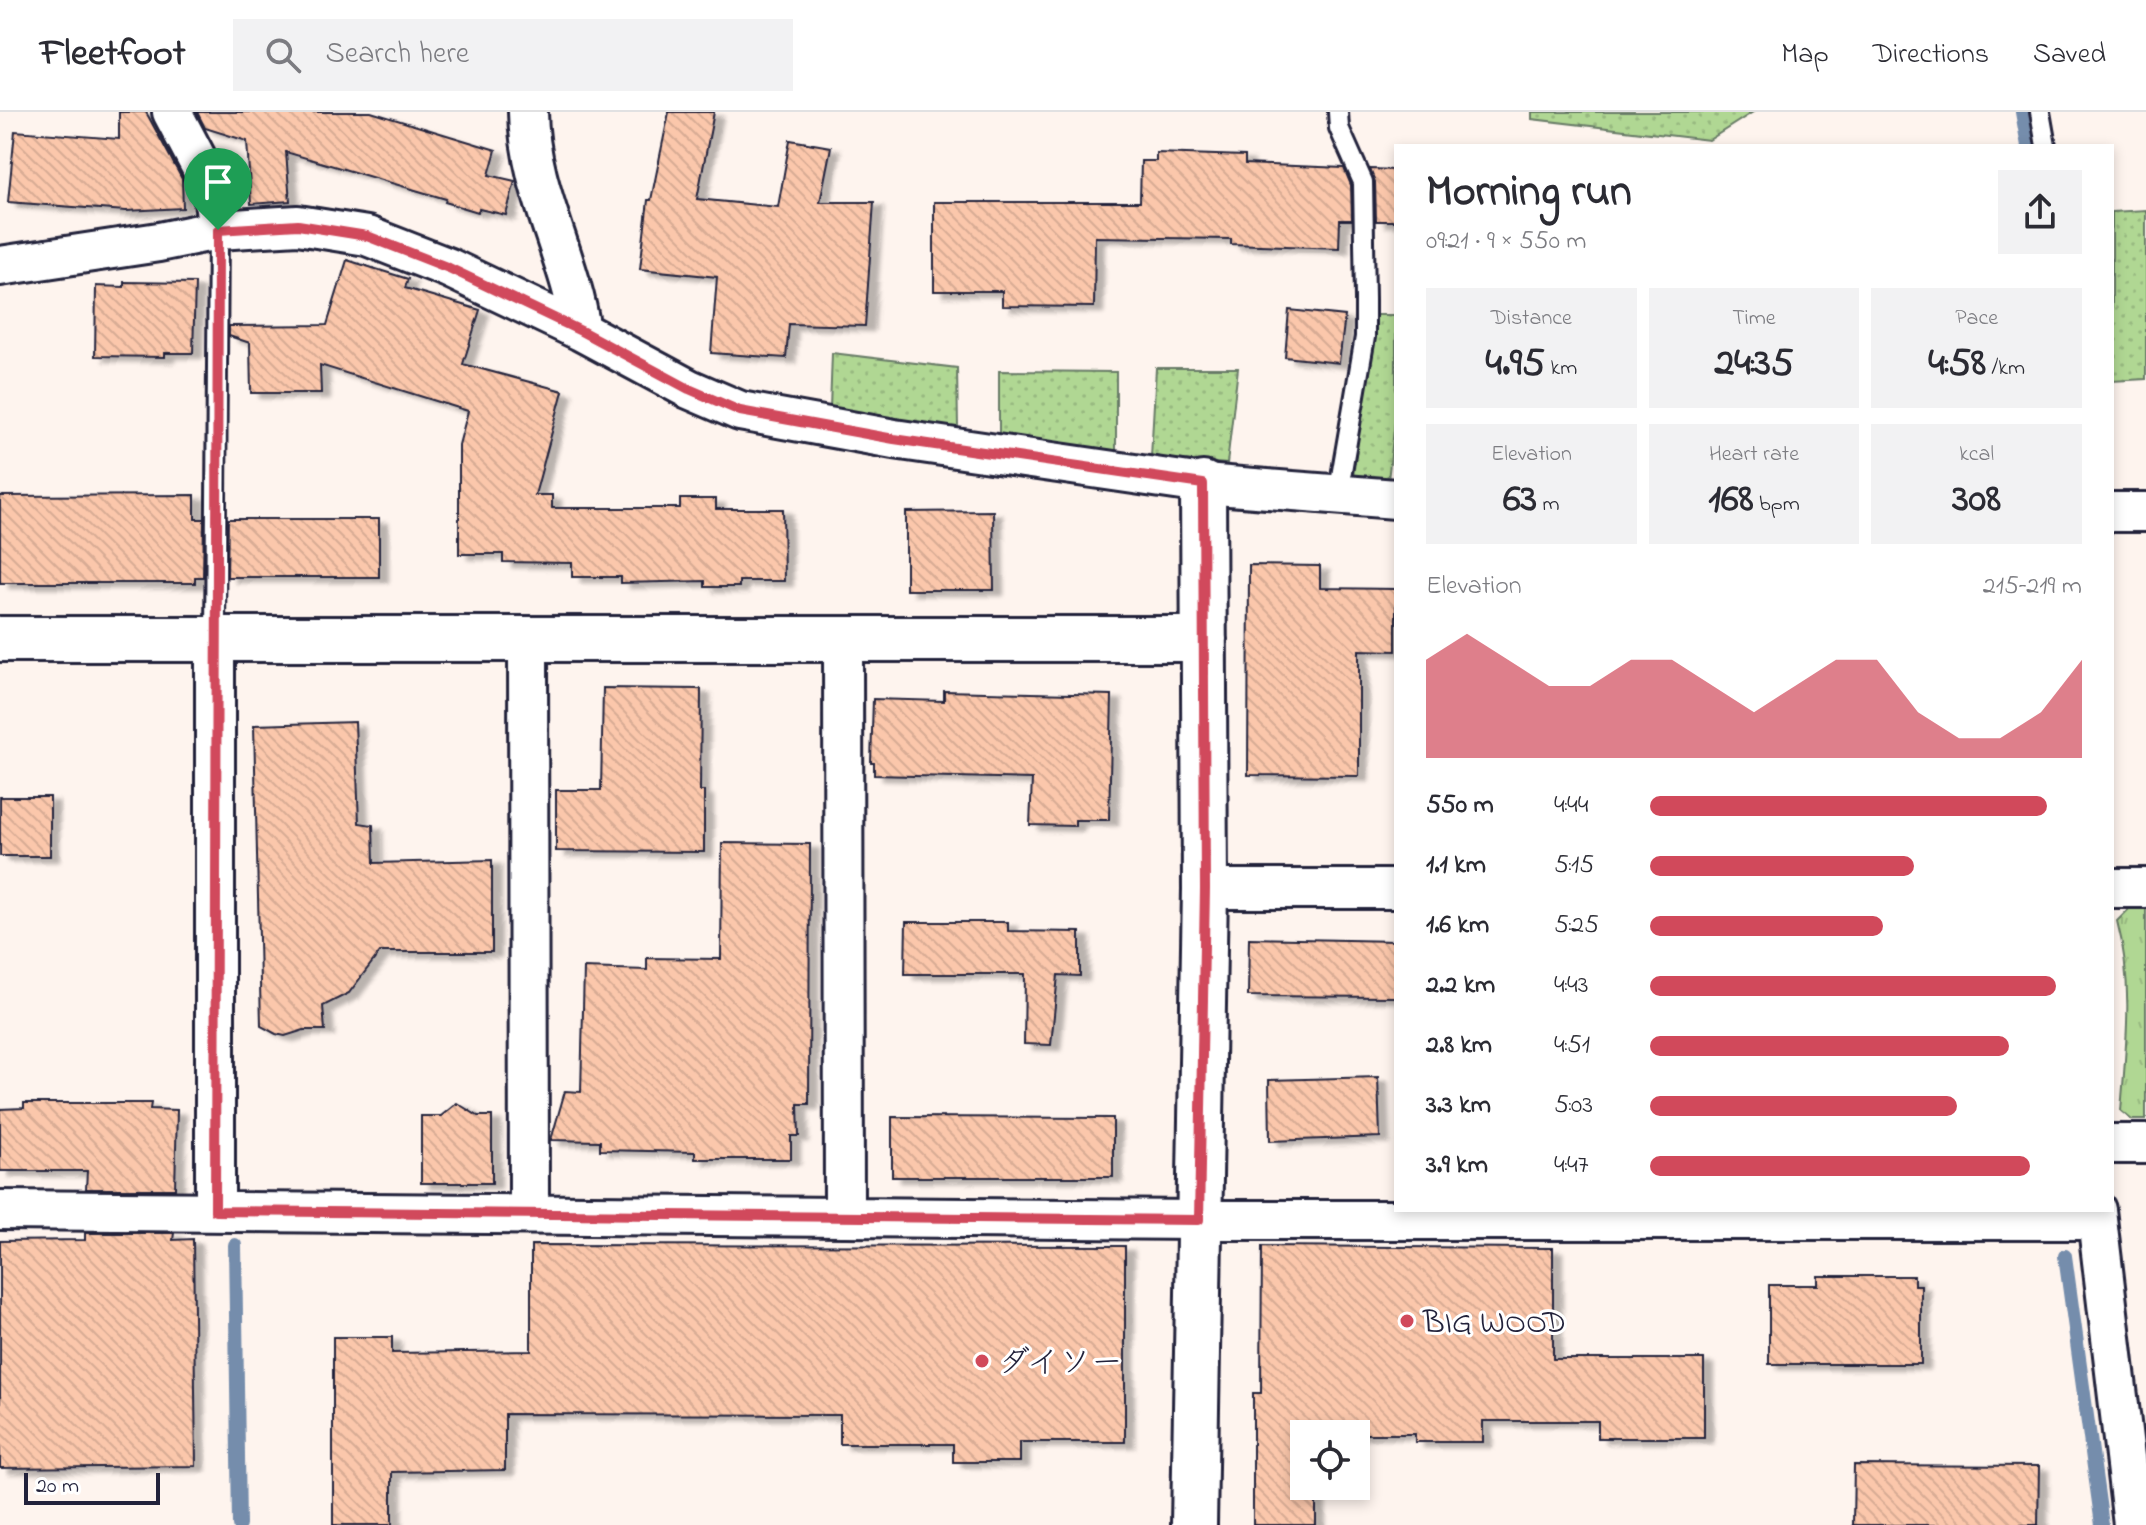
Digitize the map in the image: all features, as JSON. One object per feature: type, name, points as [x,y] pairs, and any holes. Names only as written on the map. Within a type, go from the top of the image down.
[{"type":"street","points":[[172,112],[212,188],[218,230]]},
{"type":"street","points":[[528,112],[528,143],[536,180],[576,301],[581,331]]},
{"type":"street","points":[[0,266],[218,230],[298,225],[367,236],[449,268],[581,331],[689,389],[740,411],[894,439],[1203,484],[1394,499]]},
{"type":"street","points":[[1194,1525],[1205,889],[1203,484]]},
{"type":"street","points":[[2114,512],[2146,512]]},
{"type":"street","points":[[0,639],[1204,639]]},
{"type":"street","points":[[528,640],[529,1214]]},
{"type":"street","points":[[843,640],[844,1217]]},
{"type":"street","points":[[215,641],[215,1211]]},
{"type":"street","points":[[2114,888],[2146,888]]},
{"type":"street","points":[[1205,889],[1394,889]]},
{"type":"street","points":[[2114,1144],[2146,1144]]},
{"type":"street","points":[[0,1210],[1199,1220],[2096,1215],[2133,1525]]},
{"type":"lane","points":[[1338,112],[1339,128],[1363,182],[1365,299],[1365,337],[1338,494]]},
{"type":"lane","points":[[2040,112],[2046,144]]},
{"type":"lane","points":[[215,641],[218,230]]},
{"type":"green space","points":[[1532,112],[1753,112],[1709,140],[1532,119]]},
{"type":"green space","points":[[2146,210],[2146,379],[2114,381],[2114,212]]},
{"type":"green space","points":[[1374,315],[1394,315],[1394,430],[1388,480],[1353,477]]},
{"type":"green space","points":[[832,353],[957,368],[958,428],[830,409]]},
{"type":"green space","points":[[1156,368],[1238,368],[1227,464],[1151,457]]},
{"type":"green space","points":[[999,371],[1116,372],[1116,451],[999,434]]},
{"type":"green space","points":[[2130,908],[2146,908],[2146,1120],[2132,1120],[2121,1111],[2127,992],[2117,921]]},
{"type":"building","points":[[119,112],[146,112],[182,179],[183,208],[126,211],[8,202],[15,131],[119,139]]},
{"type":"building","points":[[197,112],[371,112],[496,150],[489,175],[515,181],[506,215],[479,209],[478,212],[445,202],[446,199],[286,152],[290,201],[251,204],[247,141],[205,128]]},
{"type":"building","points":[[669,112],[714,112],[697,199],[778,207],[790,140],[831,147],[820,202],[874,202],[865,326],[789,324],[786,358],[711,353],[717,277],[640,269],[648,200],[651,200]]},
{"type":"building","points":[[1156,153],[1245,156],[1245,164],[1344,168],[1351,185],[1352,220],[1340,220],[1339,248],[1231,244],[1231,239],[1095,237],[1094,307],[1002,306],[1002,291],[934,291],[934,202],[1140,202],[1141,161],[1156,161]]},
{"type":"building","points":[[1370,169],[1394,170],[1394,221],[1376,221],[1375,182]]},
{"type":"building","points":[[347,260],[408,279],[405,288],[480,310],[463,364],[563,391],[535,495],[552,495],[552,508],[680,508],[680,499],[716,499],[716,509],[783,509],[784,581],[739,581],[739,587],[705,587],[705,581],[621,583],[621,577],[572,577],[572,563],[503,562],[503,554],[459,554],[459,445],[468,411],[320,365],[321,393],[251,393],[250,343],[229,336],[229,326],[327,325]]},
{"type":"building","points":[[124,282],[195,283],[193,353],[165,353],[165,357],[95,356],[96,286],[124,287]]},
{"type":"building","points":[[1289,310],[1345,316],[1339,363],[1285,357]]},
{"type":"building","points":[[195,495],[195,519],[204,519],[203,577],[195,577],[195,583],[0,583],[0,496]]},
{"type":"building","points":[[993,511],[994,590],[906,590],[906,512]]},
{"type":"building","points":[[228,519],[379,519],[379,577],[227,577]]},
{"type":"building","points":[[1249,565],[1320,566],[1320,588],[1394,589],[1394,651],[1359,650],[1359,776],[1248,775]]},
{"type":"building","points":[[603,688],[701,689],[700,791],[704,791],[704,852],[556,851],[556,790],[601,790]]},
{"type":"building","points":[[944,691],[1112,695],[1109,820],[1075,820],[1075,826],[1030,825],[1032,779],[874,775],[874,763],[871,763],[873,699],[944,701]]},
{"type":"building","points":[[355,722],[359,823],[373,825],[374,863],[492,860],[492,952],[380,952],[349,993],[323,1006],[325,1030],[304,1030],[285,1036],[276,1034],[261,1026],[254,725]]},
{"type":"building","points":[[0,797],[50,797],[50,856],[0,856]]},
{"type":"building","points":[[722,843],[810,844],[809,1104],[798,1104],[799,1136],[791,1136],[791,1159],[695,1159],[695,1152],[600,1150],[600,1141],[551,1140],[565,1091],[581,1092],[584,968],[647,970],[647,958],[721,959]]},
{"type":"building","points":[[906,922],[1008,922],[1008,931],[1080,932],[1080,976],[1058,975],[1051,1045],[1024,1044],[1025,974],[905,974]]},
{"type":"building","points":[[1249,938],[1394,941],[1394,997],[1248,996]]},
{"type":"building","points":[[1378,1077],[1380,1137],[1270,1141],[1269,1080]]},
{"type":"building","points":[[24,1103],[151,1103],[150,1109],[177,1110],[175,1189],[86,1189],[87,1171],[0,1171],[0,1109],[24,1108]]},
{"type":"building","points":[[457,1103],[478,1116],[492,1116],[492,1183],[421,1183],[421,1116],[441,1116]]},
{"type":"building","points":[[892,1117],[1113,1118],[1113,1177],[892,1177]]},
{"type":"building","points":[[85,1233],[174,1233],[173,1240],[193,1239],[196,1466],[0,1468],[0,1241],[85,1240]]},
{"type":"building","points":[[531,1245],[1125,1246],[1125,1442],[1020,1442],[1020,1462],[953,1462],[953,1444],[840,1444],[840,1415],[505,1414],[505,1470],[392,1472],[392,1525],[333,1525],[333,1337],[392,1337],[392,1353],[531,1351]]},
{"type":"building","name":"BIG WOOD","points":[[1262,1246],[1553,1248],[1553,1359],[1704,1359],[1704,1438],[1598,1438],[1598,1421],[1483,1421],[1483,1442],[1415,1442],[1415,1434],[1370,1434],[1370,1420],[1290,1420],[1290,1500],[1316,1500],[1316,1525],[1253,1525],[1253,1393],[1261,1393]]},
{"type":"building","points":[[1818,1276],[1914,1276],[1914,1285],[1921,1285],[1921,1364],[1769,1364],[1769,1285],[1818,1285]]},
{"type":"building","points":[[1854,1465],[2039,1466],[2038,1525],[1853,1525]]},
{"type":"waterway","points":[[2022,112],[2028,144]]},
{"type":"waterway","points":[[235,1245],[239,1525]]},
{"type":"waterway","points":[[2065,1256],[2102,1525]]},
{"type":"place","name":"BIG WOOD","points":[[1407,1321]]},
{"type":"place","name":"ダイソー","points":[[982,1361]]},
{"type":"route","points":[[298,225],[367,236],[449,268],[581,331],[689,389],[740,411],[894,439],[1203,484],[1205,889],[1199,1220],[215,1211],[218,230],[298,225]]}]
